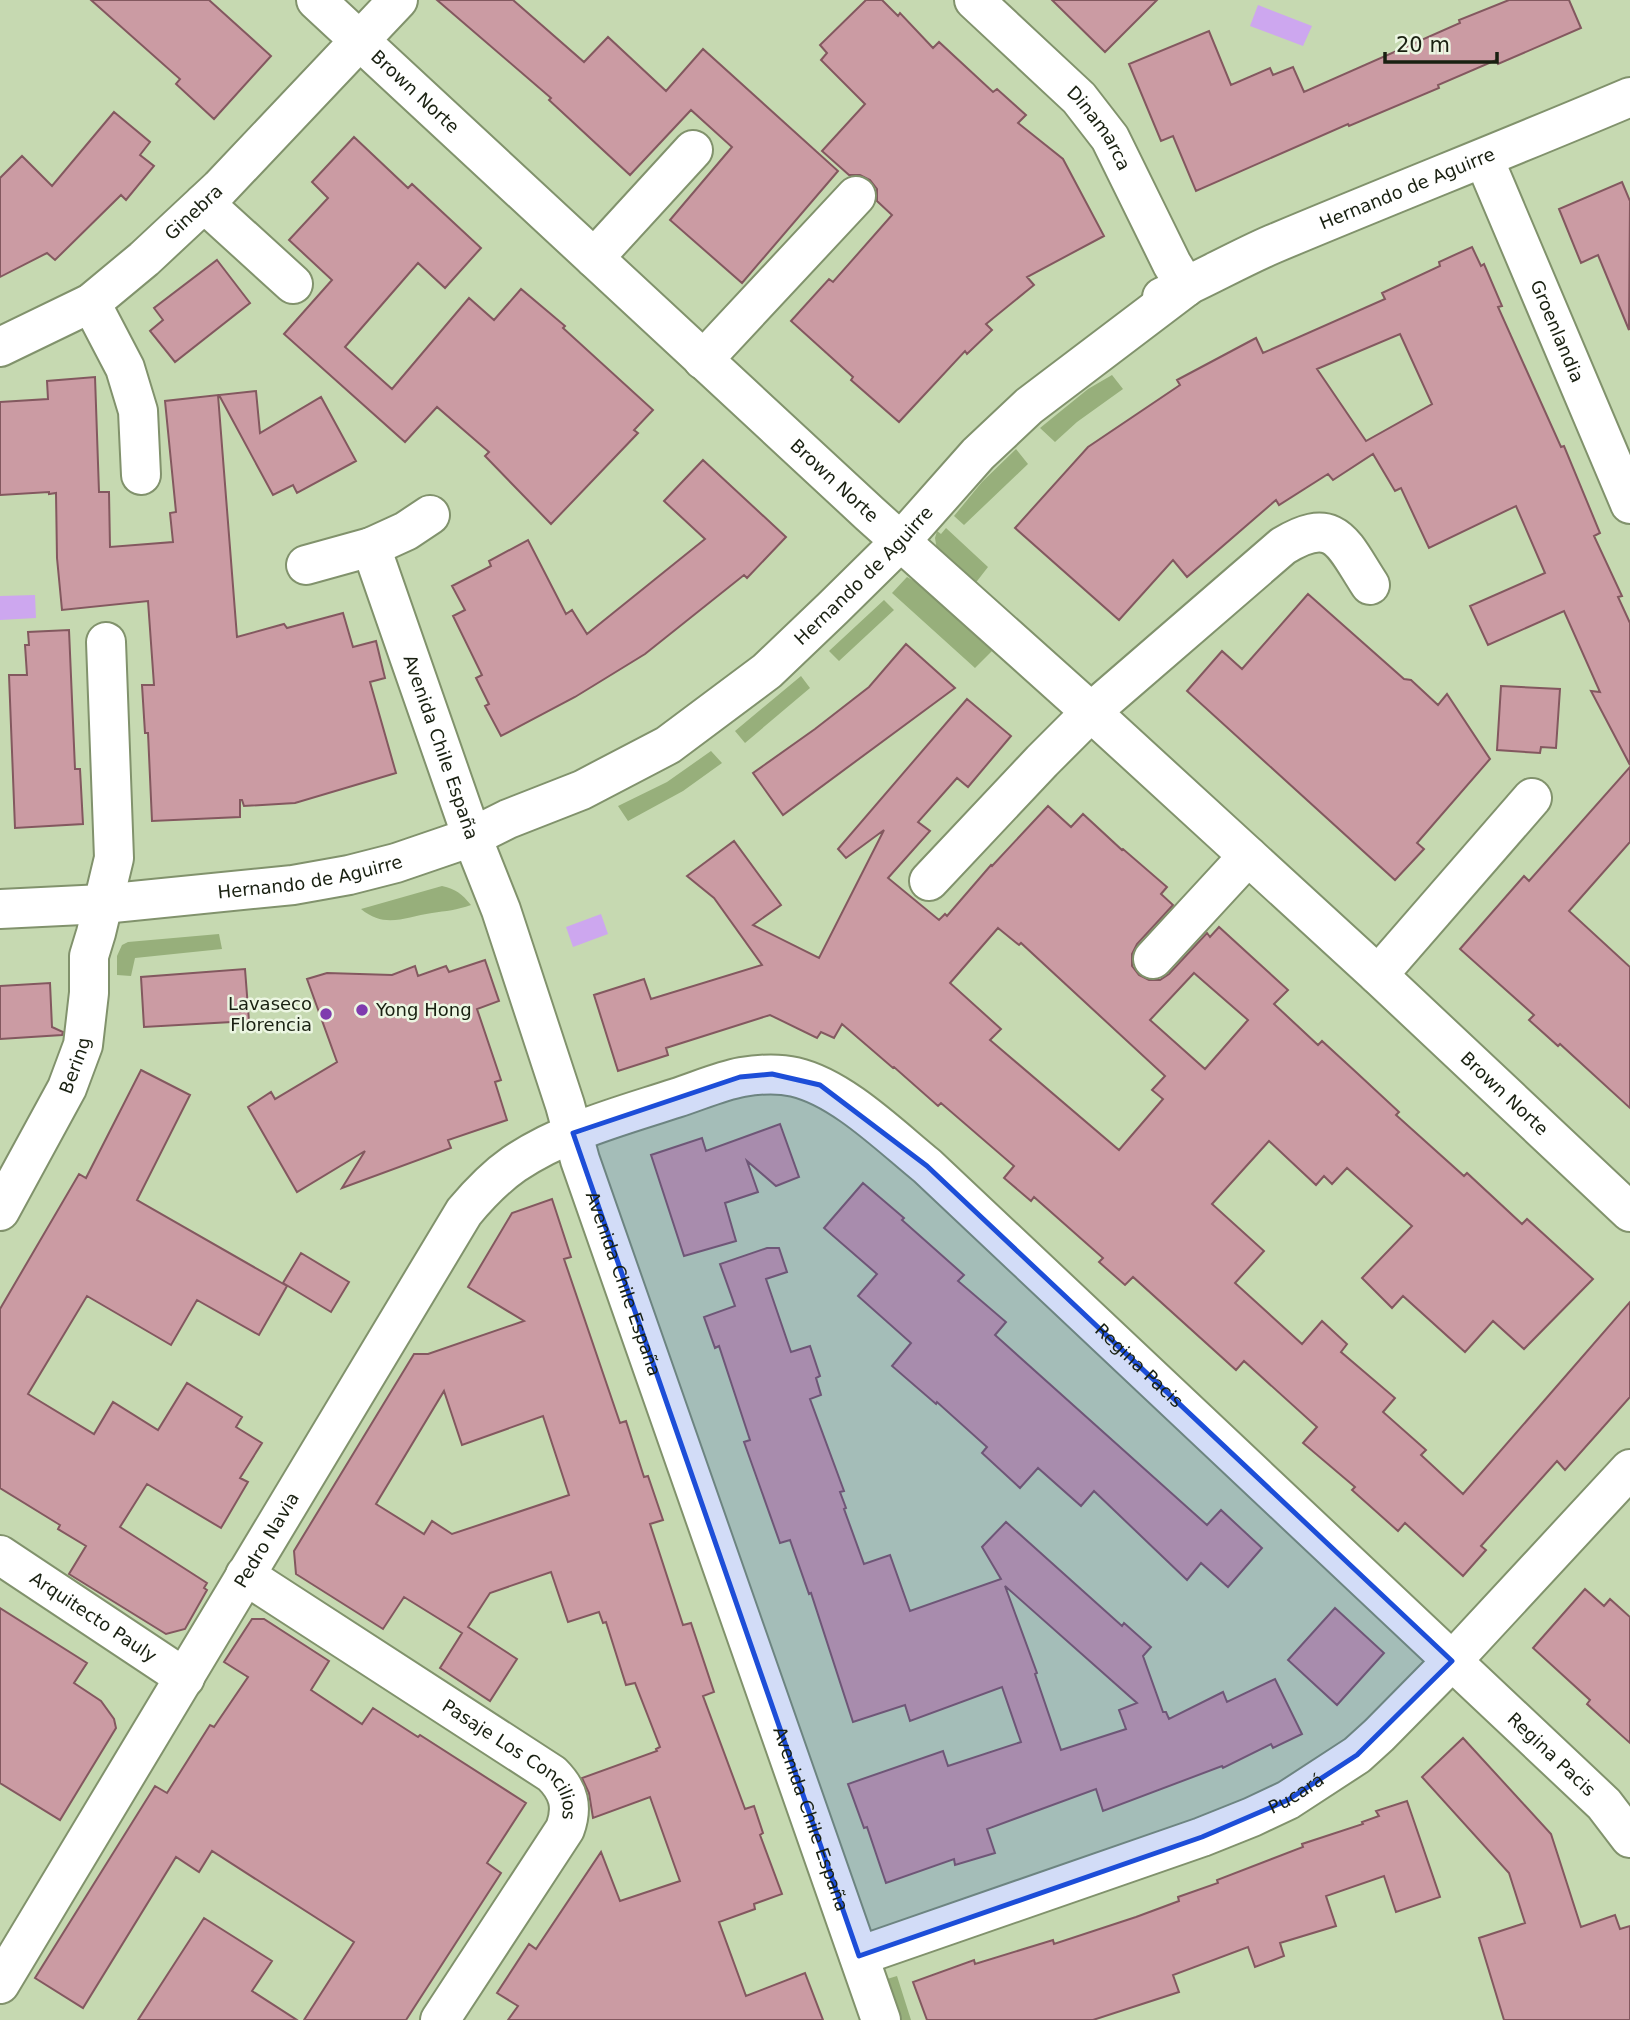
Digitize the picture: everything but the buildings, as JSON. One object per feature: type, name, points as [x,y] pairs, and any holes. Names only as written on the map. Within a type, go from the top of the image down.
[{"type":"street","name":"Brown Norte","points":[[316,0],[891,534],[1091,712],[1378,975],[1630,1212]]},
{"type":"street","name":"Brown Norte","points":[[361,41],[398,0]]},
{"type":"street","name":"Dinamarca","points":[[984,4],[1079,98],[1110,138],[1186,287]]},
{"type":"street","name":"Ginebra","points":[[0,347],[91,303],[144,259],[204,203],[361,41]]},
{"type":"street","name":"Hernando de Aguirre","points":[[0,909],[103,904],[293,885],[349,875],[397,863],[472,837],[508,819],[582,790],[668,745],[767,671],[891,534],[1029,406],[1186,287],[1270,246],[1630,97]]},
{"type":"street","points":[[594,258],[693,150]]},
{"type":"street","name":"Groenlandia","points":[[1485,159],[1630,504]]},
{"type":"street","points":[[703,360],[856,196]]},
{"type":"street","points":[[204,203],[293,285]]},
{"type":"street","points":[[91,303],[125,368],[138,411],[141,475]]},
{"type":"street","points":[[306,565],[370,547],[406,531],[430,516]]},
{"type":"street","points":[[929,881],[1091,712],[1283,546],[1299,536],[1320,531],[1331,534],[1341,541],[1370,584]]},
{"type":"street","name":"Avenida Chile España","points":[[370,547],[472,837],[501,910],[580,1160],[881,2020]]},
{"type":"street","points":[[103,904],[114,858],[107,642]]},
{"type":"street","points":[[1378,975],[1532,798]]},
{"type":"street","points":[[1153,959],[1248,856]]},
{"type":"street","name":"Bering","points":[[0,1211],[67,1088],[83,1045],[89,993],[89,956],[103,904]]},
{"type":"street","name":"Regina Pacis","points":[[573,1133],[740,1077],[772,1074],[795,1077],[820,1085],[863,1113],[927,1166],[1604,1804],[1630,1838]]},
{"type":"street","name":"Pedro Navia","points":[[0,1984],[464,1212],[491,1181],[515,1163],[573,1133]]},
{"type":"street","name":"Pucará","points":[[859,1956],[1202,1837],[1288,1800],[1357,1755],[1380,1735],[1630,1469]]},
{"type":"street","name":"Arquitecto Pauly","points":[[0,1555],[185,1678]]},
{"type":"street","name":"Pasaje Los Concilios","points":[[245,1575],[552,1774],[567,1794],[570,1806],[565,1829],[440,2020]]},
{"type":"highlighted area","points":[[772,1074],[820,1085],[927,1166],[1452,1661],[1357,1755],[1288,1800],[1202,1837],[859,1956],[573,1133],[740,1077]]},
{"type":"green space","points":[[1112,375],[1123,389],[1077,422],[1055,442],[1040,428],[1088,389]]},
{"type":"green space","points":[[1016,449],[1028,464],[964,525],[954,516],[982,482]]},
{"type":"green space","points":[[946,528],[988,567],[974,585],[937,550],[937,531],[941,534]]},
{"type":"green space","points":[[907,577],[916,582],[992,651],[975,668],[892,593]]},
{"type":"green space","points":[[884,600],[894,610],[839,661],[829,651]]},
{"type":"green space","points":[[801,676],[810,688],[745,743],[735,731]]},
{"type":"green space","points":[[711,751],[722,763],[683,791],[628,821],[618,806],[667,782]]},
{"type":"green space","points":[[442,886],[458,892],[471,905],[395,920],[378,919],[361,909]]},
{"type":"green space","points":[[219,934],[222,949],[135,958],[131,976],[117,975],[117,956],[122,945],[128,942]]},
{"type":"green space","points":[[897,1976],[911,2020],[899,2020],[887,1985],[887,1979]]},
{"type":"shaded area","points":[[1258,5],[1312,26],[1303,46],[1250,26]]},
{"type":"shaded area","points":[[35,595],[36,618],[0,620],[0,596]]},
{"type":"shaded area","points":[[601,914],[608,934],[573,947],[566,927]]},
{"type":"place","name":"Yong Hong","points":[[362,1010]]},
{"type":"place","name":"Lavaseco Florencia","points":[[326,1014]]}]
